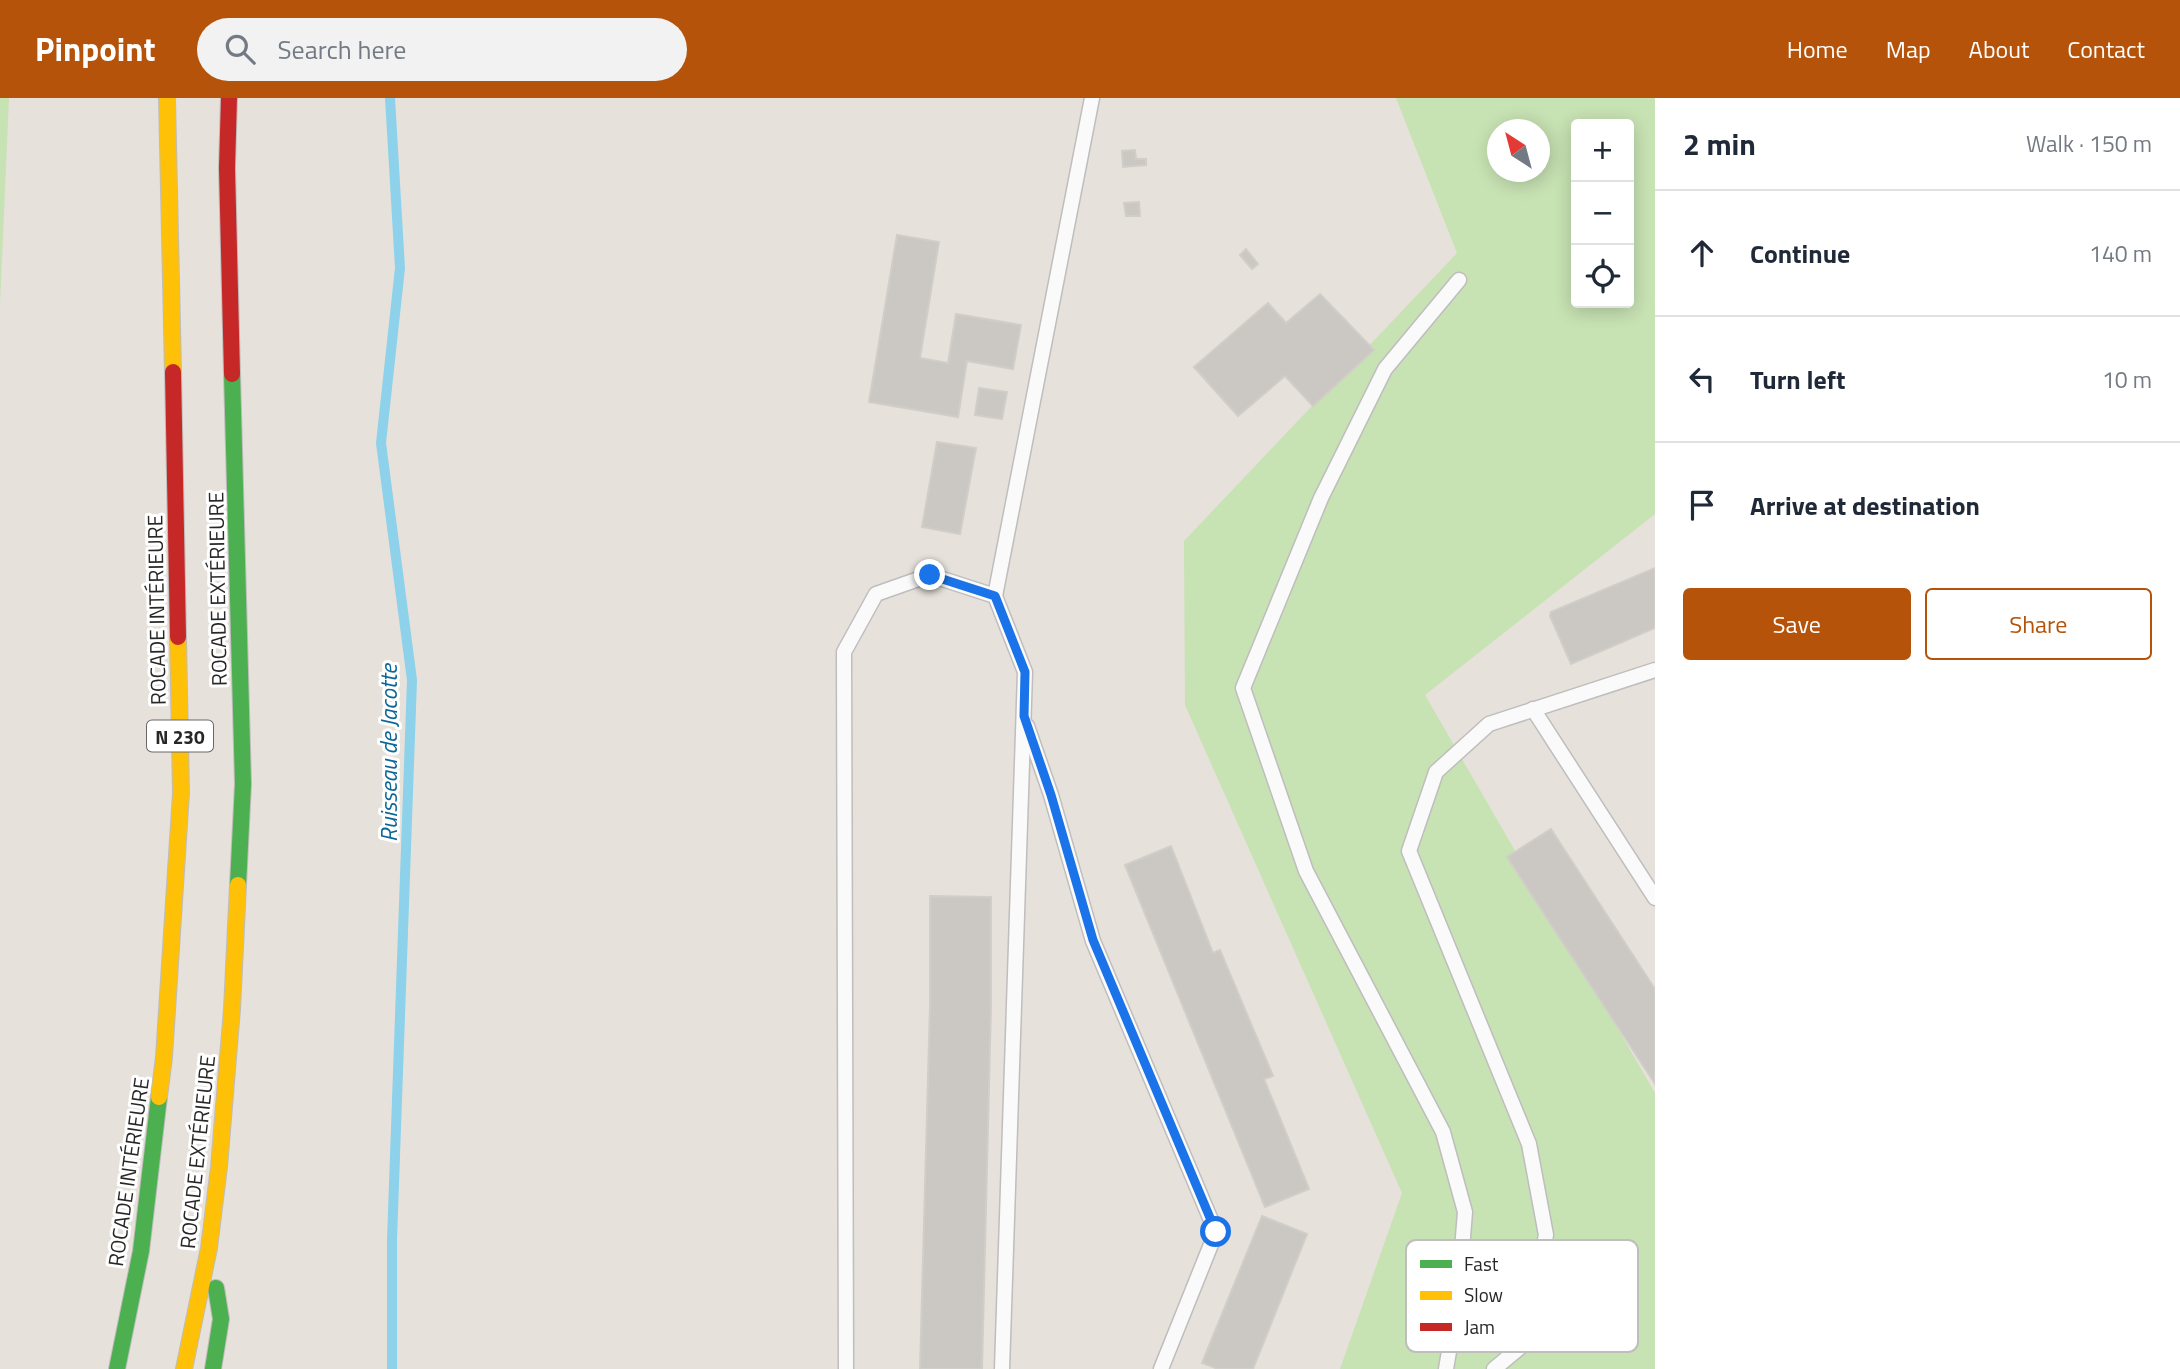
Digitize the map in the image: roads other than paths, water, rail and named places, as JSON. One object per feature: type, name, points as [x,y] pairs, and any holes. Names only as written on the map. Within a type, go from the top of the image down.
[{"type":"highway","name":"ROCADE INTÉRIEURE","points":[[117,1369],[141,1251],[164,1057],[181,793],[167,98]]},
{"type":"highway","name":"ROCADE EXTÉRIEURE","points":[[184,1369],[209,1248],[219,1167],[232,1009],[243,784],[227,181],[229,98]]},
{"type":"highway","points":[[209,1248],[221,1319],[213,1369]]},
{"type":"lane","points":[[1002,1369],[1025,672],[995,596],[1092,98]]},
{"type":"lane","points":[[1459,280],[1385,369],[1321,498],[1243,688],[1306,871],[1443,1132],[1465,1212],[1463,1240]]},
{"type":"lane","points":[[846,1369],[844,652],[876,594],[930,575],[995,596]]},
{"type":"lane","points":[[1545,1240],[1529,1144],[1409,851],[1436,772],[1489,724],[1655,670]]},
{"type":"lane","points":[[1533,709],[1655,898]]},
{"type":"lane","points":[[1024,716],[1051,795],[1093,940],[1216,1232],[1161,1369]]},
{"type":"lane","points":[[1494,1369],[1514,1352]]},
{"type":"waterway","name":"Ruisseau de Jacotte","points":[[390,98],[400,268],[381,443],[412,680],[392,1240],[392,1369]]}]
